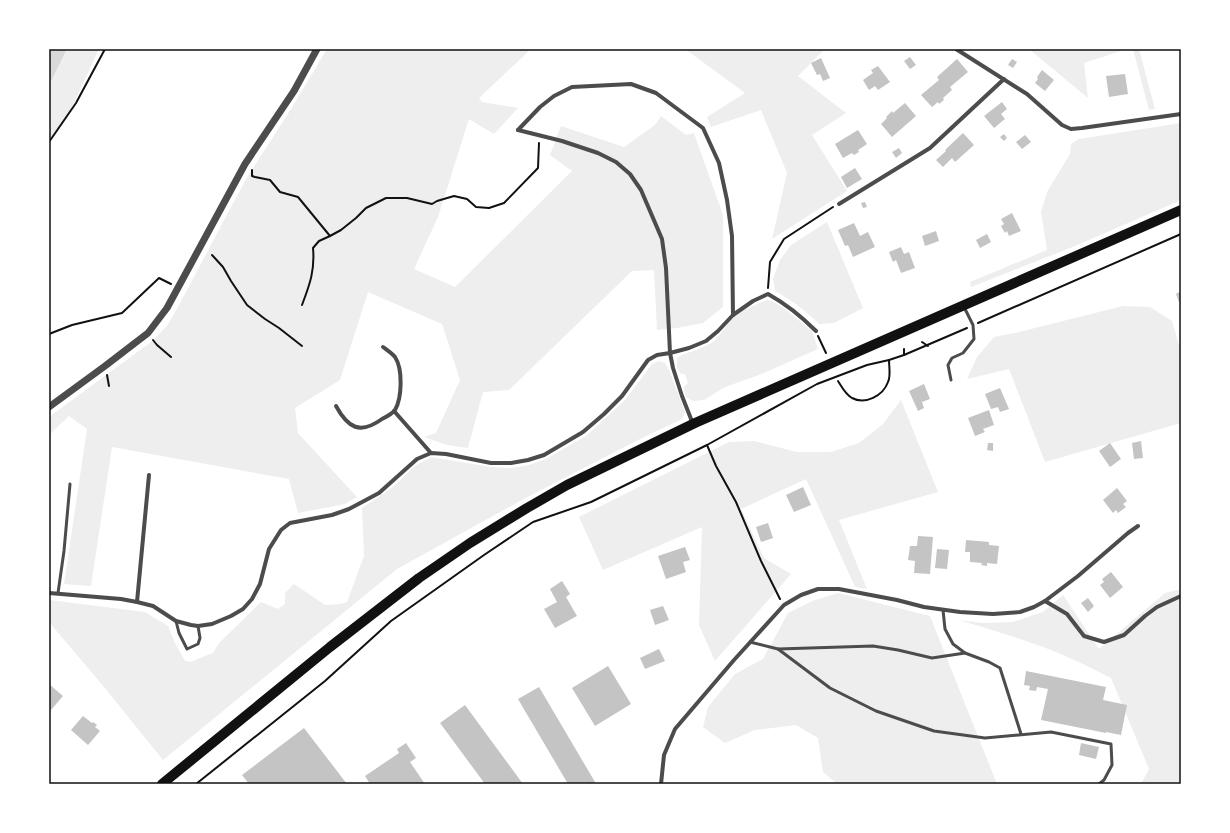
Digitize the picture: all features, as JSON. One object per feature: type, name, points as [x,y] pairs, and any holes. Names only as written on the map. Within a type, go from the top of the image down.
[{"type":"highway","points":[[162,784],[347,633],[419,578],[470,543],[566,485],[693,424],[1181,210]]},
{"type":"street","points":[[49,407],[148,333],[167,308],[245,164],[294,91],[317,49]]},
{"type":"street","points":[[956,49],[1027,94],[1062,125],[1071,129],[1181,114]]},
{"type":"street","points":[[839,204],[930,148],[1004,80]]},
{"type":"street","points":[[693,424],[682,396],[670,353],[666,268],[662,238],[641,190],[630,174],[616,162],[598,153],[562,141],[518,130],[540,107],[554,96],[572,88],[631,84],[656,93],[703,128],[719,163],[728,200],[732,236],[733,315]]},
{"type":"street","points":[[49,593],[121,599],[153,606],[176,621],[198,626],[212,624],[243,609],[252,599],[260,584],[268,549],[281,530],[290,523],[332,515],[359,504],[379,493],[417,459],[431,452],[491,462],[511,463],[544,455],[583,432],[604,414],[622,396],[648,360],[657,355],[688,348],[706,341],[733,315],[753,301],[768,294],[780,300],[799,314],[816,331]]},
{"type":"street","points":[[336,406],[342,418],[350,425],[362,428],[375,424],[394,411],[401,387],[399,363],[394,355],[383,347]]},
{"type":"street","points":[[394,411],[431,452]]},
{"type":"street","points":[[136,602],[149,475]]},
{"type":"street","points":[[661,784],[664,755],[674,729],[784,605],[801,595],[818,589],[839,589],[942,610],[993,614],[1020,612],[1045,601],[1078,576],[1138,526]]},
{"type":"street","points":[[1045,601],[1067,614],[1084,636],[1104,642],[1124,635],[1157,607],[1181,596]]},
{"type":"lane","points":[[951,380],[948,365],[952,358],[963,353],[974,339],[973,325],[963,306]]},
{"type":"lane","points":[[58,593],[66,532],[70,484]]},
{"type":"lane","points":[[942,610],[945,629],[953,644],[965,653],[990,662],[1000,668],[1021,734]]},
{"type":"lane","points":[[176,621],[178,633],[187,649],[198,644],[200,638],[198,626]]},
{"type":"lane","points":[[750,642],[778,649],[873,646],[932,658],[965,653]]},
{"type":"lane","points":[[778,649],[830,688],[876,711],[934,731],[985,738],[1050,732],[1111,744],[1112,765],[1104,780],[1099,784]]},
{"type":"path","points":[[49,142],[76,103],[105,49]]},
{"type":"path","points":[[302,305],[312,279],[314,260],[313,248],[319,241],[341,230],[366,208],[386,198],[407,198],[432,204],[454,196],[467,199],[476,206],[488,208],[504,203],[538,168],[539,136]]},
{"type":"path","points":[[245,164],[252,171],[252,176],[270,180],[280,192],[298,197],[330,236]]},
{"type":"path","points":[[768,294],[770,262],[784,238],[839,204]]},
{"type":"path","points":[[196,784],[325,681],[391,621],[533,522],[592,502],[707,445],[817,384],[867,365],[889,360],[928,346],[1181,234]]},
{"type":"path","points":[[212,255],[223,267],[247,305],[302,346]]},
{"type":"path","points":[[49,334],[72,325],[122,313],[159,278],[178,288]]},
{"type":"path","points":[[816,331],[826,354]]},
{"type":"path","points":[[148,333],[157,345],[171,357]]},
{"type":"path","points":[[922,342],[928,346]]},
{"type":"path","points":[[904,349],[904,355]]},
{"type":"path","points":[[838,381],[844,392],[852,398],[865,401],[881,393],[888,382],[889,360]]},
{"type":"path","points":[[707,445],[716,466],[736,502],[761,561],[784,605]]},
{"type":"shaded area","points":[[49,49],[67,49],[49,86]]},
{"type":"shaded area","points":[[67,49],[99,49],[83,85],[64,121],[49,141],[49,87]]},
{"type":"shaded area","points":[[327,49],[531,49],[479,98],[482,102],[518,108],[494,134],[469,119],[438,217],[414,269],[455,287],[572,171],[550,155],[561,126],[624,147],[655,125],[661,116],[686,135],[694,133],[723,215],[723,307],[703,323],[657,330],[654,270],[632,271],[509,390],[483,392],[468,448],[447,445],[424,437],[436,433],[460,380],[442,324],[368,292],[340,380],[295,408],[298,433],[357,497],[345,504],[298,513],[289,479],[112,447],[91,586],[64,584],[87,429],[69,416],[49,436],[49,417],[151,342],[167,326],[246,179]]},
{"type":"shaded area","points":[[685,49],[825,49],[798,76],[846,113],[812,135],[847,191],[772,239],[787,173],[761,110],[711,127],[707,117],[745,93]]},
{"type":"shaded area","points":[[1029,49],[1127,49],[1084,63],[1088,98]]},
{"type":"shaded area","points":[[1133,49],[1139,49],[1155,109],[1149,110]]},
{"type":"shaded area","points":[[1181,123],[1181,200],[1080,244],[971,287],[970,282],[1047,250],[1041,212],[1047,192],[1070,154],[1071,144],[1079,139]]},
{"type":"shaded area","points":[[827,222],[863,308],[834,323],[819,324],[798,306],[775,291],[773,279],[780,260],[791,245]]},
{"type":"shaded area","points":[[767,300],[772,301],[785,309],[812,331],[818,349],[759,375],[725,387],[704,400],[693,401],[686,397],[684,386],[688,383],[685,374],[681,374],[677,368],[677,358],[710,344],[717,339],[728,323],[737,314]]},
{"type":"shaded area","points":[[1123,306],[1150,307],[1172,321],[1181,352],[1181,423],[1045,462],[1009,369],[967,379],[977,357],[994,337]]},
{"type":"shaded area","points":[[659,361],[665,363],[669,370],[685,412],[682,419],[520,501],[397,569],[163,760],[49,622],[49,600],[145,612],[168,626],[185,661],[190,662],[213,653],[219,643],[261,602],[278,609],[285,604],[285,593],[294,584],[325,605],[347,602],[364,556],[362,508],[393,487],[415,466],[431,457],[491,467],[511,468],[529,465],[546,459],[586,436],[626,399],[652,364]]},
{"type":"shaded area","points":[[901,400],[938,492],[839,520],[867,589],[855,587],[806,479],[741,509],[764,558],[791,574],[715,661],[699,625],[702,527],[603,570],[579,517],[729,442],[754,441],[797,452],[831,452],[859,443],[883,424]]},
{"type":"shaded area","points":[[1181,589],[1181,784],[1141,784],[1149,769],[1111,678],[1077,661],[1044,648],[1002,633],[958,620],[982,623],[1013,622],[1043,612],[1063,595],[1099,649],[1165,593]]},
{"type":"shaded area","points":[[838,593],[930,616],[997,784],[837,784],[823,772],[818,738],[796,725],[755,730],[725,743],[703,727],[708,707],[735,674],[763,659],[788,613],[812,601]]},
{"type":"building","points":[[910,57],[916,65],[910,69],[904,61]]},
{"type":"building","points":[[821,58],[830,78],[823,81],[820,74],[817,75],[811,63]]},
{"type":"building","points":[[957,59],[968,72],[950,87],[952,90],[943,98],[944,100],[939,104],[938,102],[932,107],[921,95],[939,80],[937,77]]},
{"type":"building","points":[[1012,59],[1017,62],[1013,68],[1008,65]]},
{"type":"building","points":[[878,66],[890,82],[878,90],[875,86],[869,90],[863,80],[873,73],[871,70]]},
{"type":"building","points":[[1042,70],[1054,80],[1045,91],[1035,83]]},
{"type":"building","points":[[1125,74],[1128,94],[1109,97],[1106,76]]},
{"type":"building","points":[[1002,102],[1007,109],[1001,114],[1005,119],[994,128],[984,116]]},
{"type":"building","points":[[905,103],[916,116],[892,137],[881,124],[892,111],[893,113]]},
{"type":"building","points":[[858,130],[867,144],[858,150],[859,152],[854,155],[852,153],[843,158],[835,144]]},
{"type":"building","points":[[963,133],[974,145],[955,162],[952,158],[943,167],[936,160]]},
{"type":"building","points":[[1004,134],[1007,138],[1004,141],[1000,137]]},
{"type":"building","points":[[1025,135],[1031,142],[1022,149],[1016,142]]},
{"type":"building","points":[[899,148],[902,153],[896,158],[892,152]]},
{"type":"building","points":[[855,168],[862,179],[847,188],[841,177]]},
{"type":"building","points":[[865,202],[867,207],[863,208],[861,203]]},
{"type":"building","points":[[1012,213],[1021,231],[1009,236],[1007,231],[1005,233],[1001,226],[1004,224],[1001,219]]},
{"type":"building","points":[[854,223],[860,236],[868,232],[875,247],[853,257],[848,245],[845,246],[838,230]]},
{"type":"building","points":[[936,231],[939,241],[925,246],[922,236]]},
{"type":"building","points":[[987,234],[991,242],[980,248],[976,240]]},
{"type":"building","points":[[901,247],[904,254],[909,252],[915,268],[901,273],[896,260],[893,262],[889,252]]},
{"type":"building","points":[[1181,291],[1181,301],[1179,302],[1176,294]]},
{"type":"building","points":[[924,384],[930,399],[922,402],[924,408],[918,411],[909,391]]},
{"type":"building","points":[[1000,388],[1009,409],[1000,412],[998,407],[991,409],[985,394]]},
{"type":"building","points":[[989,410],[994,425],[983,429],[985,432],[975,436],[968,418]]},
{"type":"building","points":[[1141,441],[1143,458],[1134,459],[1132,443]]},
{"type":"building","points":[[988,443],[993,443],[993,451],[987,450]]},
{"type":"building","points":[[1110,443],[1121,459],[1110,467],[1099,451]]},
{"type":"building","points":[[803,487],[811,505],[794,512],[786,495]]},
{"type":"building","points":[[1117,488],[1127,501],[1123,504],[1126,507],[1118,513],[1116,510],[1113,513],[1103,500]]},
{"type":"building","points":[[768,523],[773,538],[761,542],[756,527]]},
{"type":"building","points":[[918,536],[933,537],[930,574],[914,573],[915,561],[908,560],[910,546],[917,546]]},
{"type":"building","points":[[966,540],[989,542],[989,545],[999,546],[997,564],[987,563],[987,566],[981,565],[982,563],[970,562],[970,552],[965,552]]},
{"type":"building","points":[[685,547],[690,560],[683,562],[686,572],[666,579],[658,556]]},
{"type":"building","points":[[937,549],[949,550],[947,569],[935,568]]},
{"type":"building","points":[[1111,572],[1123,587],[1110,598],[1100,585],[1104,582],[1102,579]]},
{"type":"building","points":[[562,581],[570,594],[566,597],[577,616],[555,628],[544,609],[557,602],[550,589]]},
{"type":"building","points":[[1088,598],[1094,606],[1088,612],[1081,603]]},
{"type":"building","points":[[663,606],[669,620],[655,625],[650,610]]},
{"type":"building","points":[[659,649],[665,661],[645,669],[640,658]]},
{"type":"building","points":[[608,666],[631,704],[595,726],[572,688]]},
{"type":"building","points":[[1026,671],[1106,687],[1103,700],[1127,705],[1121,735],[1041,720],[1048,689],[1037,687],[1036,691],[1029,690],[1030,686],[1024,685]]},
{"type":"building","points":[[49,684],[63,696],[51,710],[49,709]]},
{"type":"building","points":[[539,687],[595,782],[593,784],[568,784],[518,699]]},
{"type":"building","points":[[465,705],[523,784],[485,784],[440,723]]},
{"type":"building","points":[[83,716],[97,725],[95,727],[100,731],[88,745],[71,730]]},
{"type":"building","points":[[304,728],[347,784],[249,784],[242,775]]},
{"type":"building","points":[[406,743],[416,758],[410,762],[425,784],[370,784],[365,776],[399,753],[397,749]]},
{"type":"building","points":[[1081,743],[1099,747],[1096,759],[1079,755]]}]
